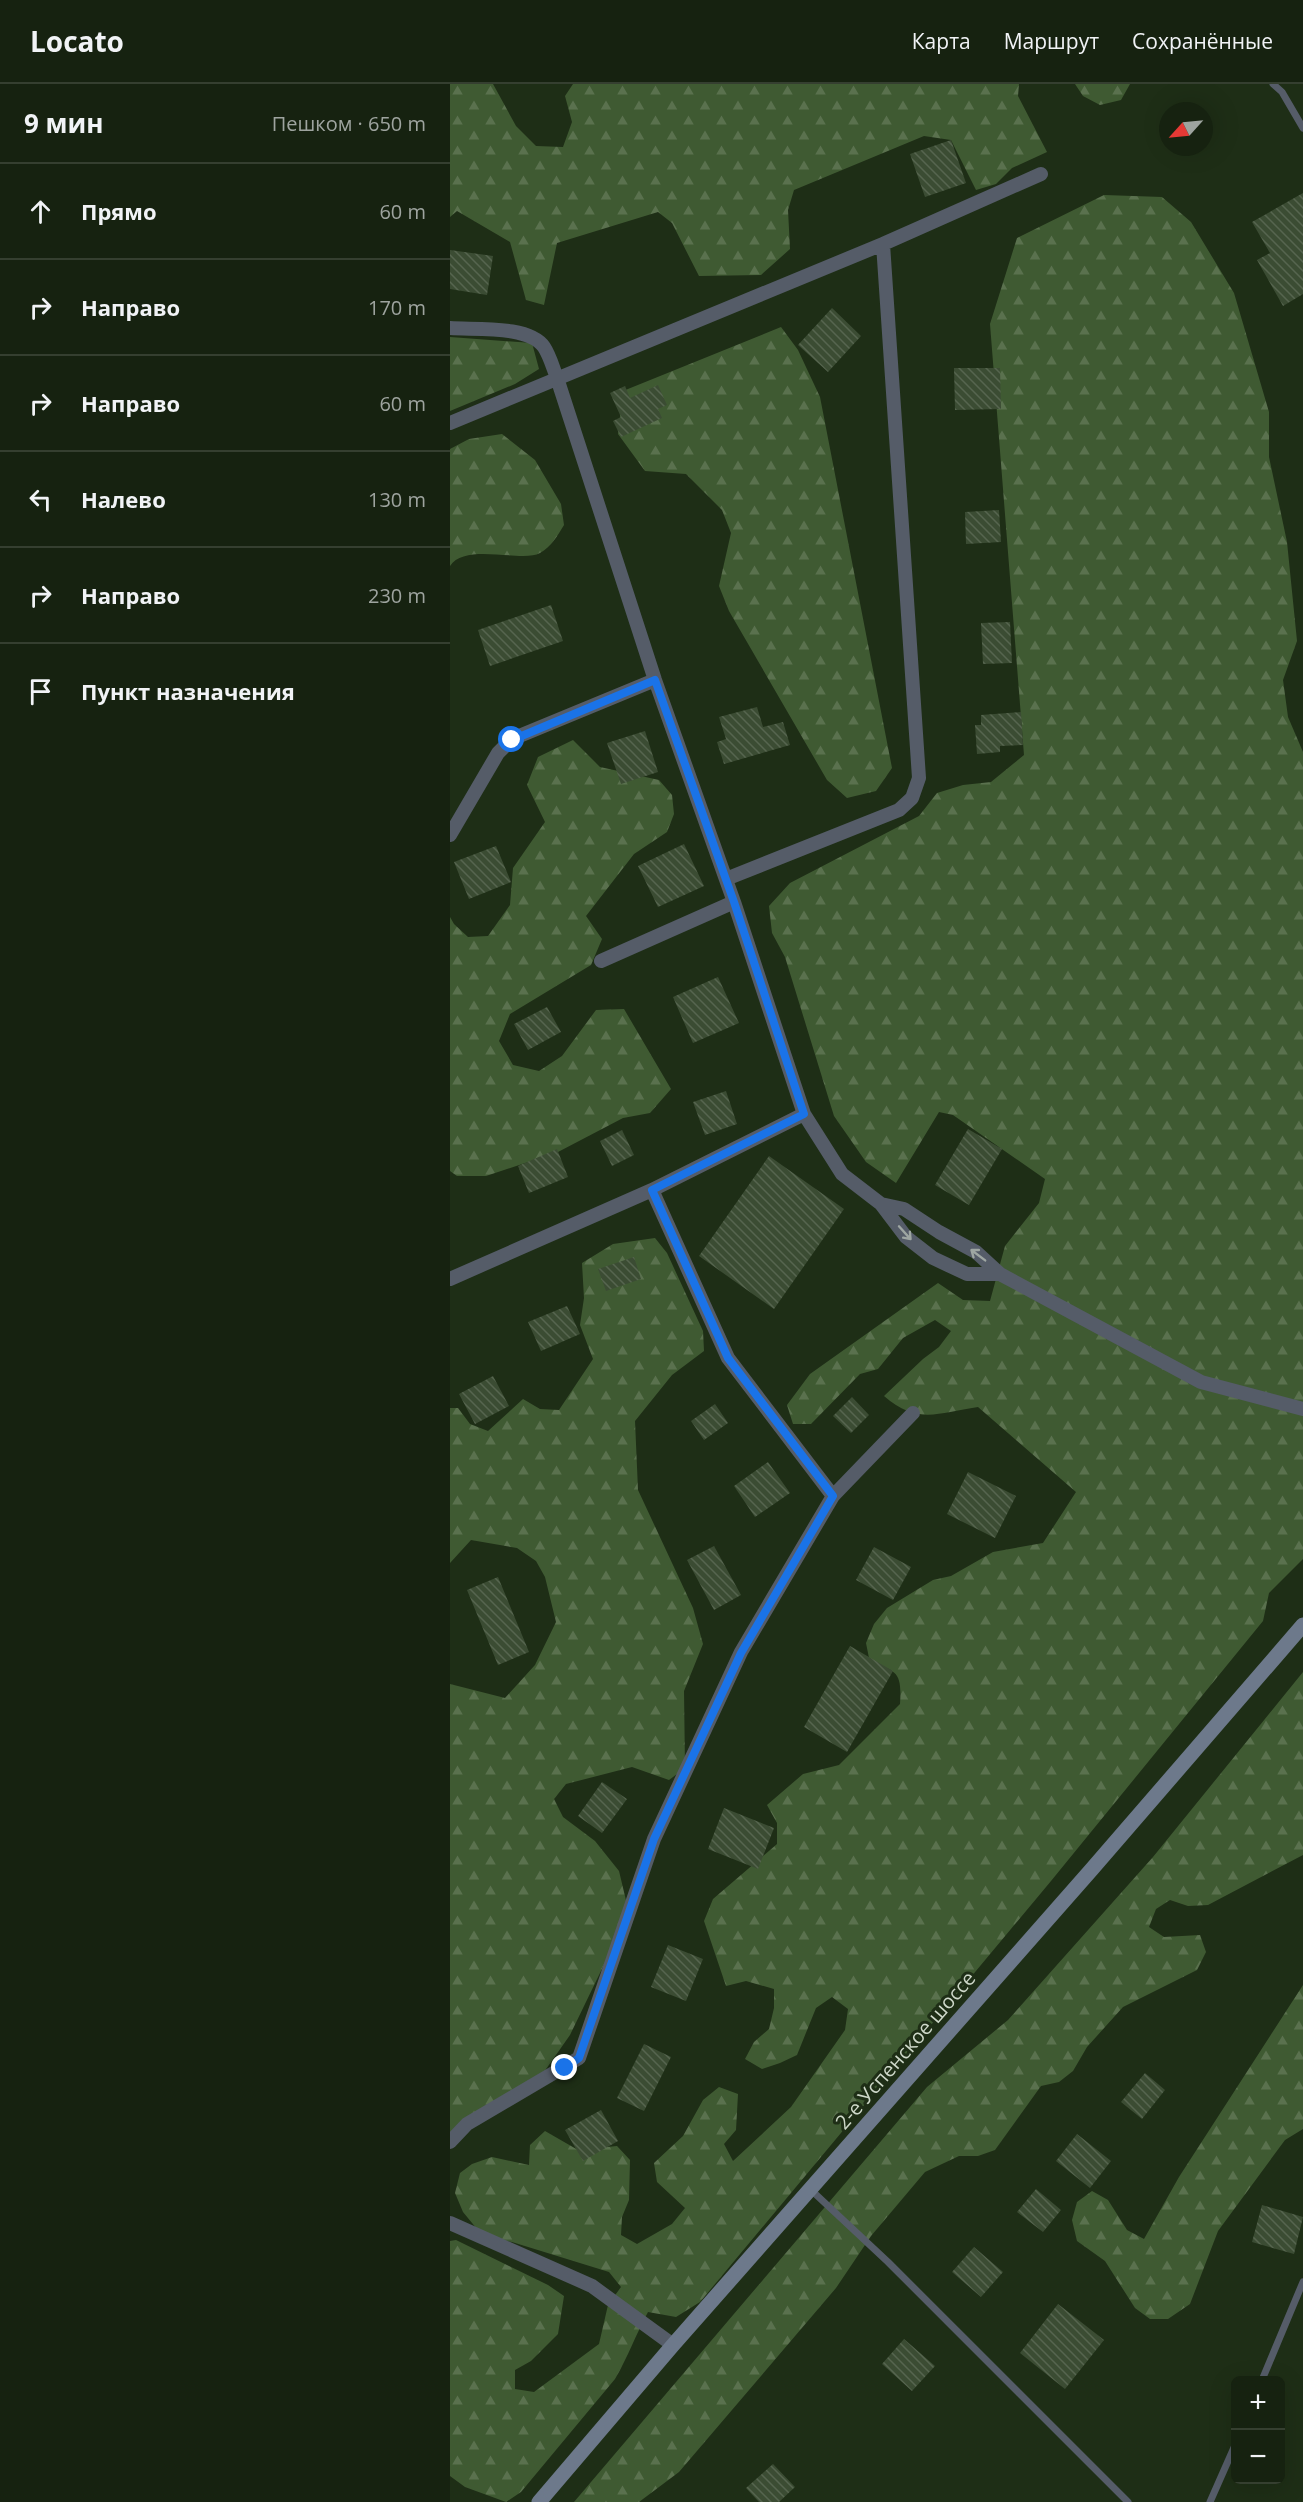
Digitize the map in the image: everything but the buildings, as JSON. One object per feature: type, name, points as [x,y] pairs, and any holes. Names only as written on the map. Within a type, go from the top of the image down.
[{"type":"main road","name":"2-е Успенское шоссе","points":[[539,2502],[673,2345],[1303,1625]]},
{"type":"street","points":[[450,423],[883,244],[1041,174]]},
{"type":"street","points":[[726,879],[899,810],[912,798],[919,778],[883,244]]},
{"type":"street","points":[[450,328],[520,332],[533,336],[545,347],[655,680],[734,902],[804,1114],[842,1174],[881,1204],[906,1237],[933,1258],[967,1274],[1000,1274]]},
{"type":"street","points":[[450,835],[498,753],[512,740],[655,680]]},
{"type":"street","points":[[601,961],[734,902]]},
{"type":"street","points":[[450,1279],[652,1190],[804,1114]]},
{"type":"street","points":[[652,1190],[728,1358],[833,1496]]},
{"type":"street","points":[[881,1204],[904,1209],[939,1232],[976,1252],[1000,1274],[1201,1382],[1303,1409]]},
{"type":"street","points":[[450,2142],[467,2124],[579,2058],[654,1839],[741,1653],[833,1496],[913,1413]]},
{"type":"street","points":[[450,2223],[592,2286],[673,2345]]},
{"type":"lane","points":[[1274,84],[1303,128]]},
{"type":"lane","points":[[810,2189],[888,2262],[1128,2502]]},
{"type":"lane","points":[[1264,2376],[1303,2282]]},
{"type":"lane","points":[[1210,2502],[1231,2454]]},
{"type":"green space","points":[[450,84],[493,84],[516,126],[536,146],[563,147],[572,122],[565,96],[573,84],[1019,84],[1018,96],[1047,152],[1012,168],[996,184],[976,190],[951,140],[924,136],[794,190],[788,210],[790,249],[761,275],[699,276],[672,223],[658,212],[557,243],[544,305],[526,300],[510,242],[457,211],[450,217]]},
{"type":"green space","points":[[1075,84],[1130,84],[1121,100],[1100,105],[1083,96]]},
{"type":"green space","points":[[1104,195],[1162,197],[1191,222],[1234,293],[1269,412],[1269,457],[1287,542],[1297,641],[1283,680],[1288,717],[1303,752],[1303,1559],[1269,1593],[1263,1621],[1051,1881],[700,2302],[676,2317],[648,2312],[615,2379],[521,2492],[506,2502],[465,2487],[450,2476],[450,2241],[456,2240],[548,2285],[564,2296],[558,2334],[531,2361],[515,2370],[515,2389],[534,2392],[599,2344],[608,2305],[621,2287],[609,2272],[512,2242],[493,2239],[477,2229],[463,2212],[455,2193],[460,2173],[472,2164],[492,2157],[529,2165],[530,2145],[545,2131],[578,2150],[617,2146],[630,2160],[629,2200],[622,2217],[621,2235],[637,2244],[672,2224],[685,2208],[657,2182],[654,2163],[683,2136],[703,2100],[719,2087],[738,2094],[736,2130],[724,2144],[733,2161],[791,2107],[845,2030],[848,2009],[832,1997],[816,2008],[797,2055],[762,2069],[745,2059],[754,2042],[769,2029],[774,2008],[774,1989],[746,1981],[726,1986],[704,1921],[713,1899],[777,1844],[777,1823],[767,1805],[803,1774],[839,1765],[900,1704],[899,1680],[887,1668],[870,1663],[866,1643],[874,1624],[887,1608],[933,1580],[951,1576],[993,1552],[1043,1543],[1076,1492],[978,1407],[939,1414],[918,1414],[907,1411],[884,1396],[939,1347],[951,1331],[935,1320],[903,1338],[878,1369],[860,1374],[811,1424],[793,1424],[787,1405],[810,1374],[938,1283],[963,1300],[990,1301],[1005,1246],[1039,1203],[1045,1179],[953,1115],[939,1112],[896,1183],[866,1162],[834,1116],[785,957],[772,933],[769,906],[790,883],[919,816],[937,793],[963,785],[991,782],[1024,755],[990,324],[1017,238]]},
{"type":"green space","points":[[781,327],[798,350],[820,397],[892,768],[876,791],[847,798],[827,780],[729,611],[719,586],[731,533],[722,510],[686,474],[645,471],[618,434],[623,391]]},
{"type":"green space","points":[[450,337],[532,343],[539,369],[515,384],[450,411]]},
{"type":"green space","points":[[502,434],[535,460],[561,504],[564,525],[551,544],[540,553],[520,556],[468,555],[457,559],[450,566],[450,449],[469,439]]},
{"type":"green space","points":[[573,740],[600,767],[659,780],[672,795],[674,814],[667,832],[634,854],[586,916],[602,939],[591,965],[510,1014],[499,1041],[513,1065],[539,1071],[562,1056],[596,1010],[624,1009],[671,1089],[650,1113],[623,1118],[558,1152],[486,1176],[457,1176],[450,1171],[450,917],[468,937],[488,936],[510,905],[513,868],[545,822],[527,785],[538,757]]},
{"type":"green space","points":[[655,1238],[667,1253],[703,1331],[704,1351],[672,1375],[635,1421],[638,1490],[693,1608],[703,1644],[684,1691],[685,1768],[669,1780],[632,1767],[566,1784],[554,1799],[563,1817],[595,1841],[619,1871],[629,1913],[570,2035],[537,2082],[450,2134],[450,1684],[505,1698],[535,1665],[556,1622],[545,1577],[536,1561],[517,1548],[471,1540],[450,1563],[450,1408],[458,1408],[470,1424],[488,1431],[523,1399],[540,1409],[559,1410],[593,1359],[580,1325],[584,1298],[582,1263],[613,1244]]},
{"type":"green space","points":[[1303,1672],[1303,1855],[1208,1905],[1188,1906],[1170,1900],[1156,1909],[1149,1927],[1164,1937],[1200,1935],[1206,1952],[1197,1970],[1123,2007],[1087,2047],[1073,2071],[1059,2082],[1041,2086],[995,2150],[978,2156],[959,2156],[925,2172],[871,2236],[836,2288],[679,2472],[639,2502],[574,2502],[927,2087],[1008,2020],[1153,1857]]},
{"type":"green space","points":[[1303,1985],[1303,2129],[1285,2140],[1218,2231],[1190,2304],[1168,2319],[1150,2319],[1135,2308],[1105,2261],[1077,2241],[1072,2220],[1077,2202],[1092,2191],[1108,2200],[1127,2230],[1144,2239],[1179,2177]]},
{"type":"route","points":[[512,740],[655,680],[734,902],[804,1114],[652,1190],[728,1358],[833,1496],[741,1653],[654,1839],[579,2058],[565,2068]]}]
